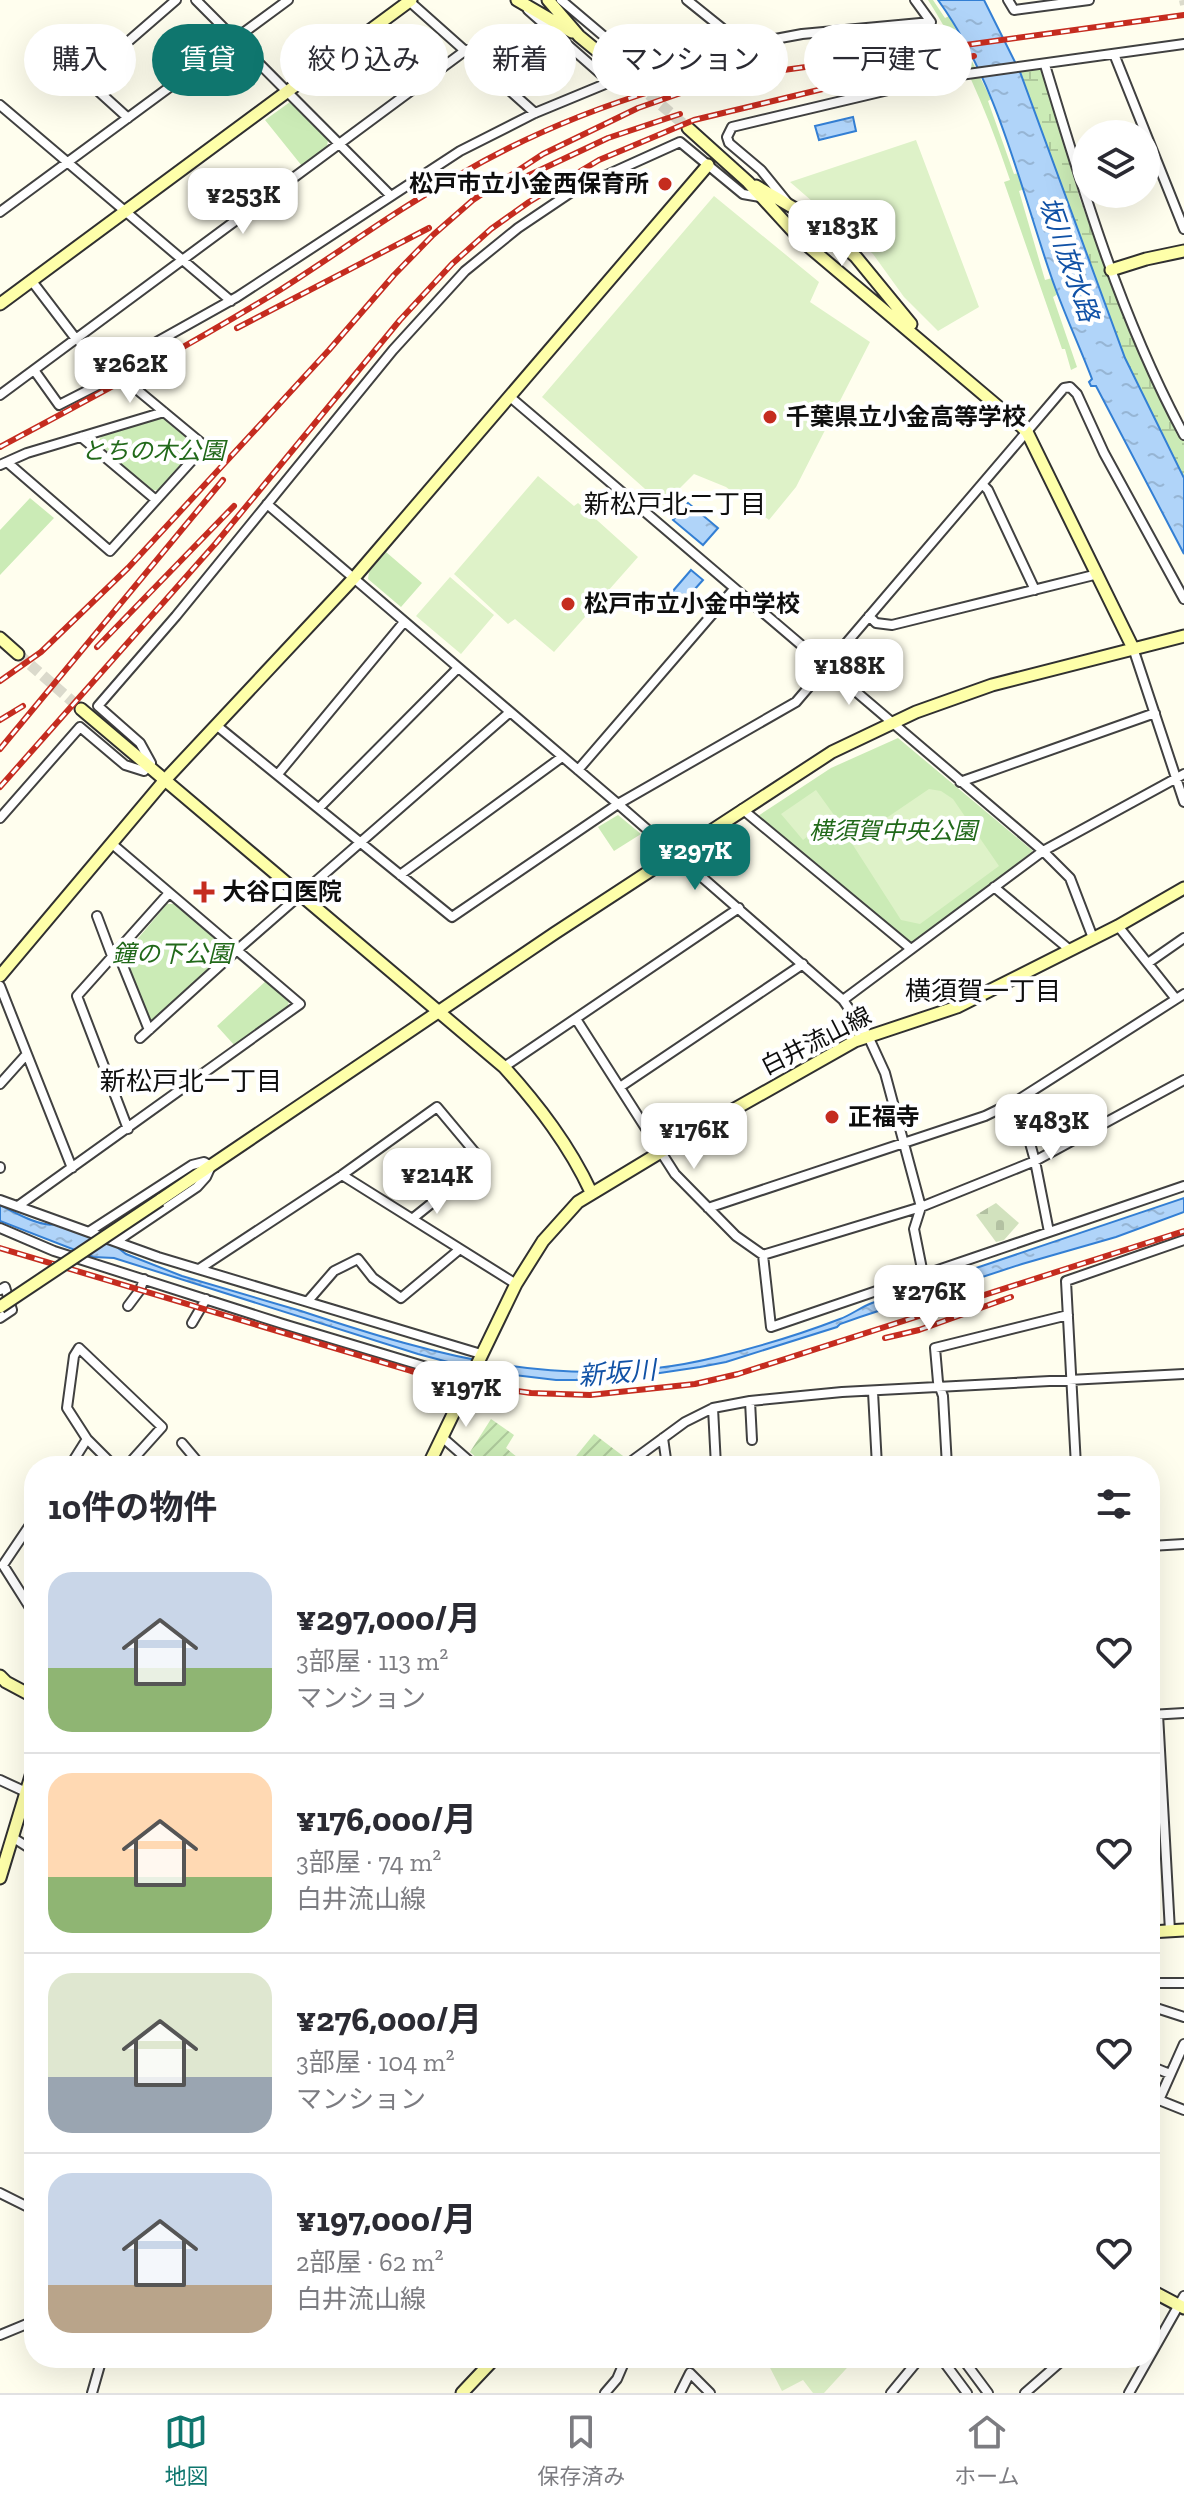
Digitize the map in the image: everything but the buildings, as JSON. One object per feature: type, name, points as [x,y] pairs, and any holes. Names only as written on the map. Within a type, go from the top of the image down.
[{"type":"street","points":[[128,118],[85,79],[176,0]]},
{"type":"street","points":[[196,0],[221,24]]},
{"type":"street","points":[[256,24],[288,0]]},
{"type":"street","points":[[548,0],[579,36]]},
{"type":"street","points":[[561,0],[592,26]]},
{"type":"street","points":[[788,37],[931,22],[915,0]]},
{"type":"street","points":[[1008,0],[1014,10],[1089,0]]},
{"type":"street","points":[[379,24],[410,1],[464,48]]},
{"type":"street","points":[[691,1],[718,24]]},
{"type":"street","points":[[520,2],[592,47]]},
{"type":"street","points":[[34,370],[59,405],[108,380],[121,362],[231,301],[460,151],[535,113],[610,82],[520,2]]},
{"type":"street","points":[[790,206],[761,170],[729,143],[727,137],[732,127],[904,85],[1184,44]]},
{"type":"street","points":[[0,395],[464,51]]},
{"type":"street","points":[[1114,54],[1184,229]]},
{"type":"street","points":[[1042,65],[1111,270],[1146,359],[1184,435]]},
{"type":"street","points":[[264,68],[280,84]]},
{"type":"street","points":[[0,212],[158,96]]},
{"type":"street","points":[[0,304],[283,96]]},
{"type":"street","points":[[292,96],[390,195]]},
{"type":"street","points":[[516,96],[535,113]]},
{"type":"street","points":[[0,105],[231,301]]},
{"type":"street","points":[[688,128],[748,182],[801,240],[936,351],[1027,432],[1133,648],[1180,776],[1184,802]]},
{"type":"street","points":[[0,818],[80,727],[125,765],[144,771],[148,767],[151,763],[143,746],[98,706],[176,616],[417,322],[465,271],[518,228],[576,189],[680,142],[743,194],[760,197]]},
{"type":"street","points":[[0,976],[164,781],[354,578],[708,165]]},
{"type":"street","points":[[748,182],[816,221],[856,257],[936,351]]},
{"type":"street","points":[[1111,270],[1184,251]]},
{"type":"street","points":[[31,280],[76,339],[205,446],[110,551],[3,464],[27,453],[164,412]]},
{"type":"street","points":[[216,725],[452,917],[618,804],[796,702],[1064,388],[1070,387],[1077,394],[1104,453],[1184,599]]},
{"type":"street","points":[[509,396],[1043,851],[1070,878],[1093,938]]},
{"type":"street","points":[[81,437],[156,500]]},
{"type":"street","points":[[982,484],[988,490],[1035,590]]},
{"type":"street","points":[[267,504],[843,1000],[868,1036],[885,1073],[921,1207],[914,1229],[923,1274]]},
{"type":"street","points":[[869,616],[876,623],[892,625],[1098,574]]},
{"type":"street","points":[[578,770],[734,589]]},
{"type":"street","points":[[278,774],[404,622]]},
{"type":"street","points":[[0,1307],[742,809],[832,752],[892,723],[992,685],[1184,636]]},
{"type":"street","points":[[0,638],[18,654]]},
{"type":"street","points":[[319,808],[458,668]]},
{"type":"street","points":[[81,709],[504,1067],[553,1126],[591,1192]]},
{"type":"street","points":[[140,1038],[510,712]]},
{"type":"street","points":[[960,782],[1155,713]]},
{"type":"street","points":[[400,875],[562,757]]},
{"type":"street","points":[[843,1000],[1043,851],[1180,776]]},
{"type":"street","points":[[742,809],[911,949]]},
{"type":"street","points":[[18,1206],[300,1004],[111,843]]},
{"type":"street","points":[[994,887],[1070,950]]},
{"type":"street","name":"白井流山線","points":[[433,1456],[470,1375],[529,1262],[561,1219],[591,1192],[821,1060],[868,1036],[957,1007],[1118,926],[1184,888]]},
{"type":"street","points":[[128,1129],[77,996],[169,893]]},
{"type":"street","points":[[504,1067],[739,908]]},
{"type":"street","points":[[97,916],[149,1030]]},
{"type":"street","points":[[708,1208],[985,1116],[1018,1100],[1180,997],[1118,926]]},
{"type":"street","points":[[1148,963],[1184,938]]},
{"type":"street","points":[[620,1087],[803,964]]},
{"type":"street","points":[[0,986],[72,1168]]},
{"type":"street","points":[[576,1019],[675,1174],[736,1236],[763,1255],[771,1327],[1184,1186]]},
{"type":"street","points":[[0,1084],[26,1055]]},
{"type":"street","points":[[763,1255],[921,1207],[1035,1161],[1184,1080]]},
{"type":"street","points":[[1018,1100],[1035,1161],[1049,1232]]},
{"type":"street","points":[[199,1269],[342,1175],[437,1107],[483,1162],[412,1219]]},
{"type":"street","points":[[90,1231],[192,1165],[204,1162],[211,1166]]},
{"type":"street","points":[[117,1241],[197,1187],[211,1166]]},
{"type":"street","points":[[342,1175],[516,1284]]},
{"type":"street","points":[[0,1200],[199,1269],[480,1355]]},
{"type":"street","points":[[0,1228],[54,1251],[206,1299],[430,1368],[470,1375]]},
{"type":"street","points":[[1075,1456],[1066,1281],[1184,1240]]},
{"type":"street","points":[[308,1301],[334,1271],[358,1259],[373,1278],[401,1298],[460,1249]]},
{"type":"street","points":[[128,1306],[144,1279]]},
{"type":"street","points":[[0,1290],[5,1287],[12,1310],[0,1318]]},
{"type":"street","points":[[192,1323],[206,1299]]},
{"type":"street","points":[[946,1456],[943,1396],[935,1348],[1068,1315]]},
{"type":"street","points":[[104,1456],[87,1439],[67,1408],[74,1356],[79,1348],[162,1427],[136,1456]]},
{"type":"street","points":[[639,1456],[685,1422],[713,1408],[750,1401],[842,1392],[1184,1374]]},
{"type":"street","points":[[873,1392],[876,1456]]},
{"type":"street","points":[[750,1401],[752,1440]]},
{"type":"street","points":[[713,1408],[715,1456]]},
{"type":"street","points":[[443,1438],[464,1456]]},
{"type":"street","points":[[663,1438],[666,1456]]},
{"type":"street","points":[[76,1456],[87,1439]]},
{"type":"street","points":[[182,1443],[191,1456]]},
{"type":"street","points":[[24,1534],[2,1566],[24,1597]]},
{"type":"street","points":[[1160,1545],[1184,1544]]},
{"type":"street","points":[[0,1676],[24,1692]]},
{"type":"street","points":[[1160,1714],[1184,1713]]},
{"type":"street","points":[[0,1780],[24,1791]]},
{"type":"street","points":[[1160,1795],[1170,1931]]},
{"type":"street","points":[[0,1878],[24,1798]]},
{"type":"street","points":[[12,1837],[24,1845]]},
{"type":"street","points":[[1160,1932],[1184,1930]]},
{"type":"street","points":[[1160,1983],[1184,1983]]},
{"type":"street","points":[[1160,2009],[1184,2017]]},
{"type":"street","points":[[1160,2098],[1184,2044]]},
{"type":"street","points":[[1160,2070],[1170,2074]]},
{"type":"street","points":[[1160,2100],[1184,2110]]},
{"type":"street","points":[[0,2193],[24,2205]]},
{"type":"street","points":[[1160,2294],[1183,2303],[1160,2341]]},
{"type":"street","points":[[0,2335],[24,2325]]},
{"type":"street","points":[[92,2392],[99,2368]]},
{"type":"street","points":[[462,2393],[486,2368]]},
{"type":"street","points":[[605,2393],[622,2368]]},
{"type":"street","points":[[893,2392],[912,2368]]},
{"type":"street","points":[[948,2368],[967,2393]]},
{"type":"street","points":[[969,2368],[988,2393]]},
{"type":"street","points":[[1025,2393],[1053,2368]]},
{"type":"street","points":[[1129,2393],[1144,2368]]},
{"type":"street","points":[[680,2393],[690,2373],[710,2393]]},
{"type":"green space","points":[[928,0],[933,0],[953,24],[943,24]]},
{"type":"green space","points":[[972,61],[991,99],[988,101],[1014,174],[1019,173],[1024,189],[1019,191],[1045,280],[1052,278],[1058,294],[1053,297],[1077,367],[1071,370],[1004,182],[1010,180],[975,87]]},
{"type":"green space","points":[[1042,69],[1072,172],[1072,208],[1083,208],[1145,365],[1184,438],[1184,478],[1125,358],[1020,72]]},
{"type":"green space","points":[[290,102],[328,140],[327,147],[302,166],[265,120]]},
{"type":"green space","points":[[916,140],[979,307],[938,331],[904,297],[873,254],[790,182]]},
{"type":"green space","points":[[714,196],[819,282],[810,302],[870,342],[796,487],[769,520],[726,487],[694,474],[663,505],[542,397]]},
{"type":"green space","name":"とちの木公園","points":[[161,418],[181,430],[196,448],[160,490],[150,490],[100,448],[98,442],[102,435]]},
{"type":"green space","points":[[538,476],[574,506],[578,503],[638,557],[554,652],[515,619],[508,624],[454,574]]},
{"type":"green space","points":[[30,498],[54,518],[0,575],[0,530]]},
{"type":"green space","points":[[386,552],[422,583],[401,607],[368,579],[369,572]]},
{"type":"green space","points":[[450,577],[494,615],[461,654],[416,616]]},
{"type":"green space","name":"横須賀中央公園","points":[[898,738],[1033,851],[912,945],[758,816],[831,768]]},
{"type":"green space","points":[[929,789],[941,791],[953,799],[999,866],[920,924],[901,920],[851,842]]},
{"type":"green space","points":[[816,790],[834,815],[803,840],[781,814]]},
{"type":"green space","points":[[618,815],[641,834],[614,851],[598,827]]},
{"type":"green space","name":"鐘の下公園","points":[[167,904],[174,904],[226,948],[226,954],[150,1024],[124,955]]},
{"type":"green space","points":[[267,980],[287,997],[287,1009],[235,1046],[217,1026]]},
{"type":"green space","points":[[996,1203],[1019,1223],[1004,1240],[996,1242],[976,1215]]},
{"type":"green space","points":[[491,1419],[514,1435],[506,1448],[516,1456],[475,1456],[470,1452]]},
{"type":"green space","points":[[594,1434],[623,1456],[576,1456]]},
{"type":"green space","points":[[770,2368],[847,2368],[824,2393],[813,2393],[803,2380],[782,2391]]},
{"type":"water","name":"坂川放水路","points":[[938,0],[984,0],[1020,72],[1125,358],[1184,478],[1184,554],[1096,386],[1091,386],[1089,382],[1092,379],[1056,289],[1005,134],[972,57],[972,24],[953,24]]},
{"type":"water","points":[[853,117],[856,131],[819,140],[815,126]]},
{"type":"water","points":[[688,503],[718,528],[703,545],[673,520]]},
{"type":"water","points":[[691,570],[703,580],[677,609],[666,599]]},
{"type":"water","name":"新坂川","points":[[1184,1198],[1184,1212],[837,1327],[726,1362],[613,1380],[556,1380],[482,1371],[418,1354],[114,1258],[93,1257],[0,1221],[0,1205],[35,1222],[55,1224],[113,1244],[126,1254],[182,1276],[454,1356],[556,1371],[608,1372],[662,1368],[779,1340],[840,1319],[872,1303]]},
{"type":"tunnel","points":[[1183,0],[1184,5]]},
{"type":"tunnel","points":[[651,96],[688,128]]},
{"type":"tunnel","points":[[18,654],[81,709]]},
{"type":"railway","points":[[0,681],[41,652],[128,568],[433,235],[473,200],[543,154],[638,108],[698,87],[747,75],[1184,15]]},
{"type":"railway","points":[[0,787],[216,543],[400,320],[452,264],[491,229],[599,160],[694,120],[804,94]]},
{"type":"railway","points":[[0,447],[246,311],[413,202],[483,162],[556,126],[638,96]]},
{"type":"railway","points":[[521,179],[608,138],[680,114]]},
{"type":"railway","points":[[237,328],[429,228]]},
{"type":"railway","points":[[0,749],[223,480]]},
{"type":"railway","points":[[97,647],[234,506]]},
{"type":"railway","points":[[0,720],[23,706]]},
{"type":"railway","points":[[0,1248],[411,1371],[467,1384],[531,1393],[590,1395],[695,1384],[738,1374],[1184,1231]]},
{"type":"railway","points":[[885,1338],[919,1330],[1011,1297]]},
{"type":"place","name":"松戸市立小金西保育所","points":[[665,184]]},
{"type":"place","name":"千葉県立小金高等学校","points":[[770,417]]},
{"type":"place","name":"松戸市立小金中学校","points":[[568,604]]},
{"type":"place","name":"大谷口医院","points":[[204,892]]},
{"type":"place","name":"正福寺","points":[[832,1117]]},
{"type":"district","name":"新松戸北二丁目","points":[[675,504]]},
{"type":"district","name":"横須賀一丁目","points":[[983,991]]},
{"type":"district","name":"新松戸北一丁目","points":[[191,1081]]}]
